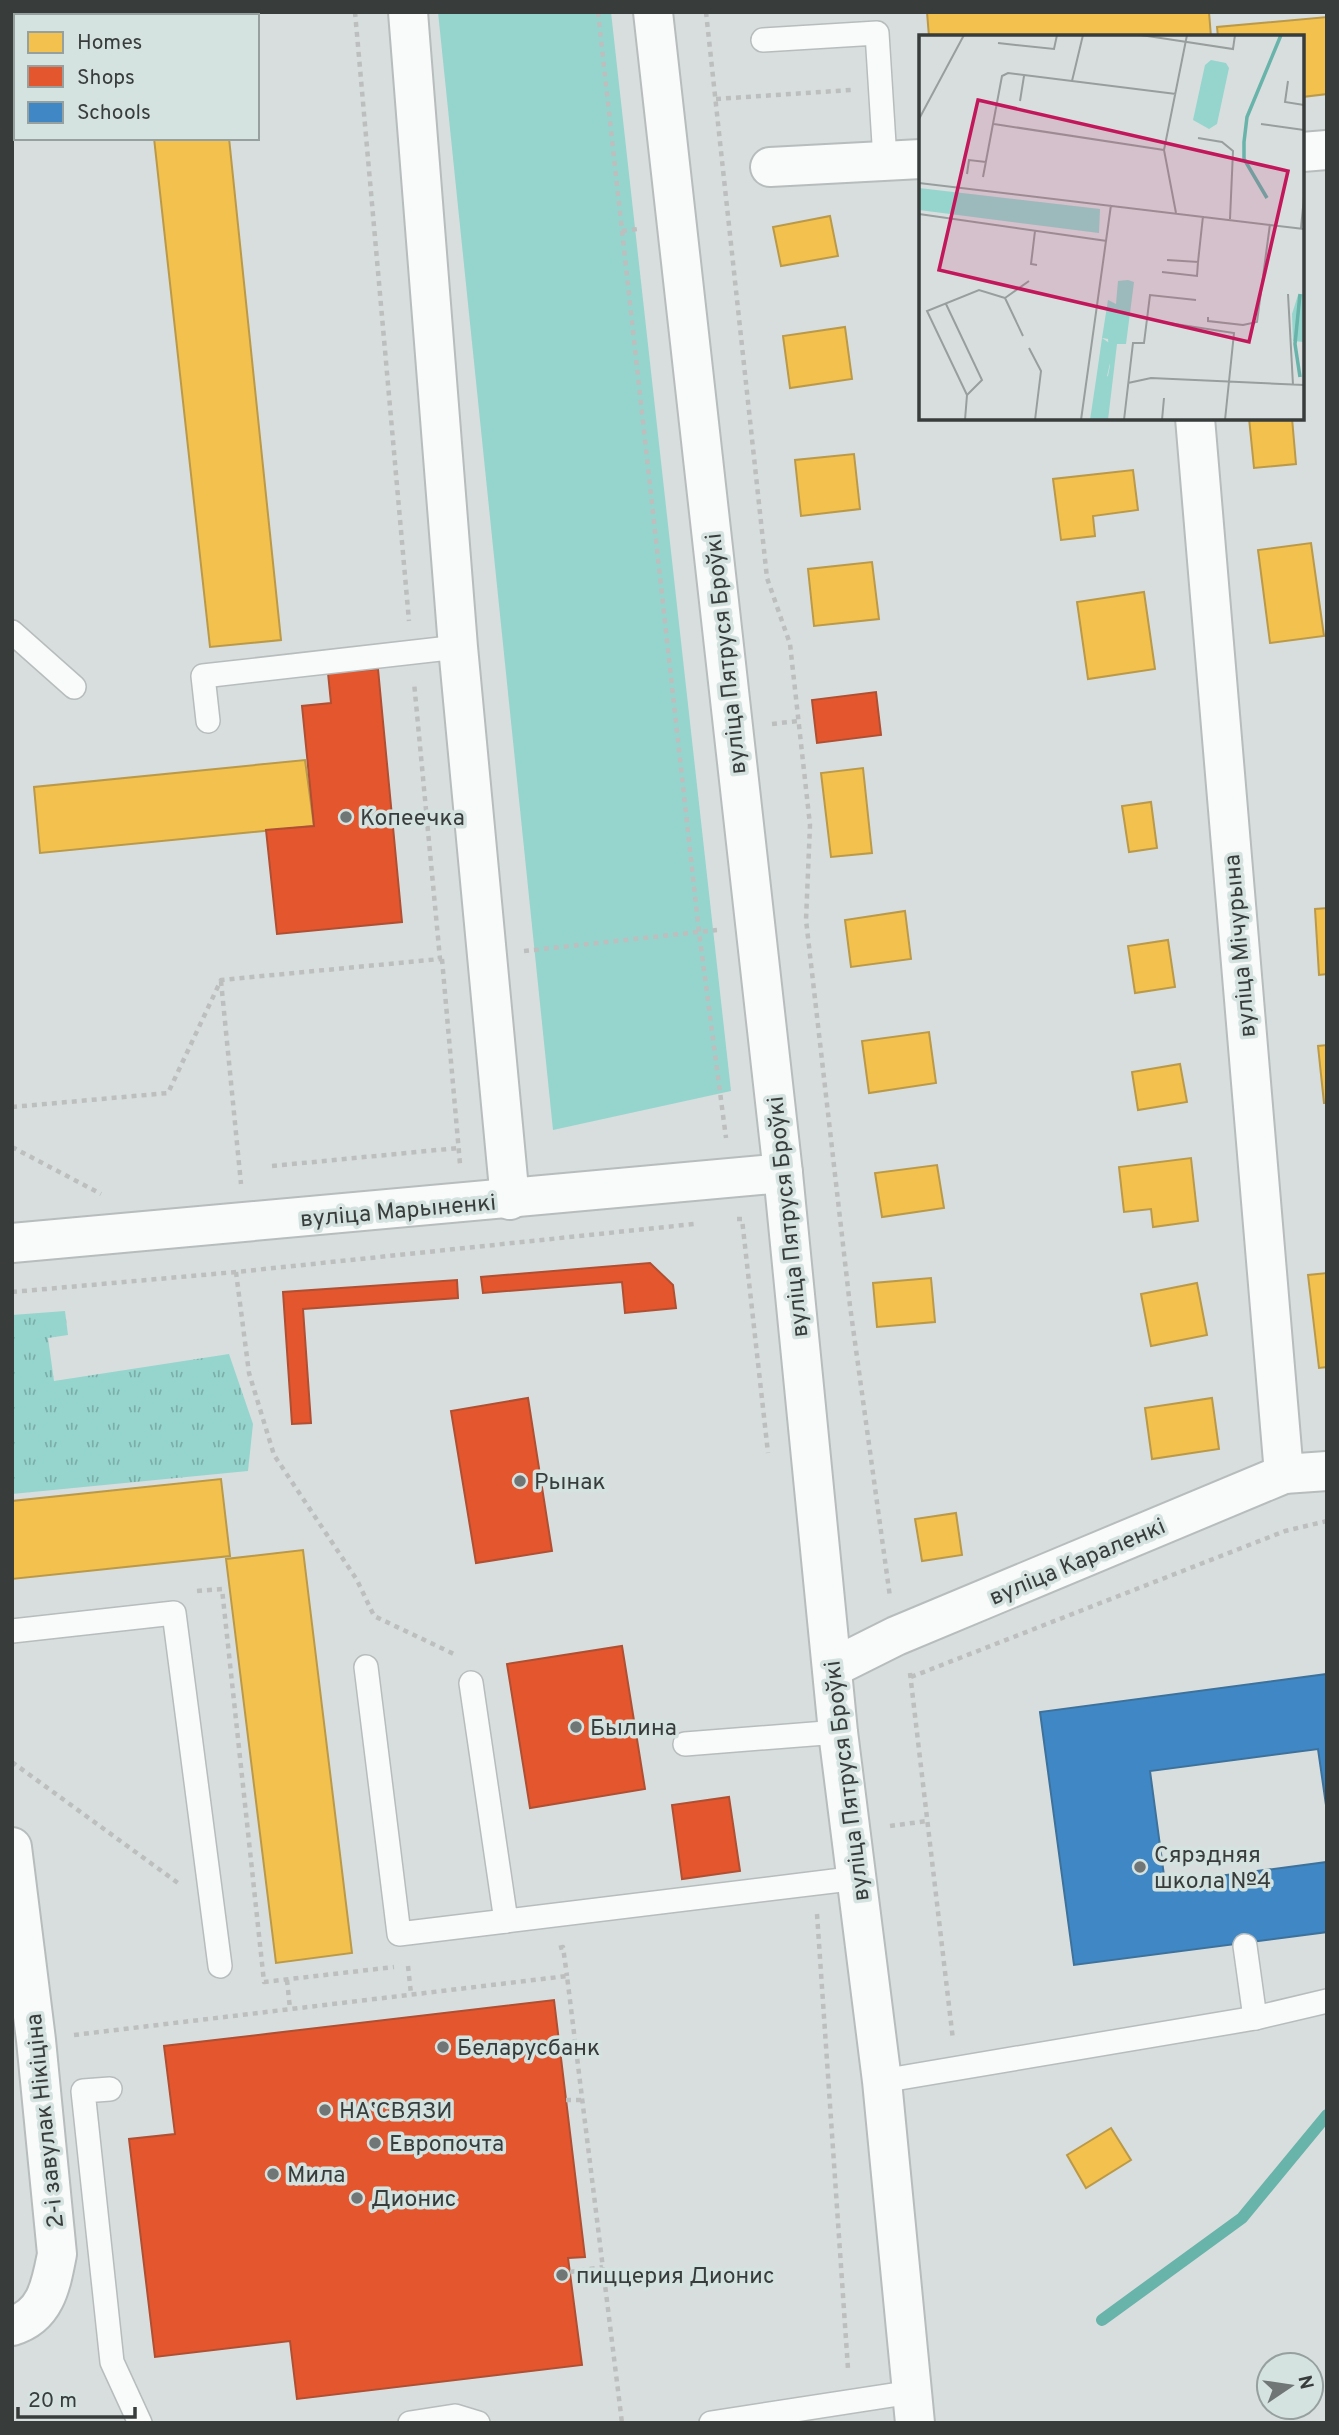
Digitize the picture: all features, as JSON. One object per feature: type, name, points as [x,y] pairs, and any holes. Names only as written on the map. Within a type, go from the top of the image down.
[{"type":"street","points":[[408,12],[458,647],[510,1200]]},
{"type":"street","name":"вуліца Пятруся Броўкі","points":[[653,12],[783,1173],[838,1732],[882,2081],[914,2407]]},
{"type":"street","points":[[1304,152],[1327,150]]},
{"type":"street","points":[[770,167],[903,160]]},
{"type":"street","name":"вуліца Мічурына","points":[[1195,420],[1284,1474]]},
{"type":"street","name":"вуліца Марыненкі","points":[[12,1243],[510,1200],[783,1173]]},
{"type":"street","name":"вуліца Караленкі","points":[[832,1668],[895,1636],[1284,1474],[1327,1471]]},
{"type":"street","name":"2-і завулак Нікіціна","points":[[12,1847],[36,2040],[57,2254],[50,2287],[26,2318]]},
{"type":"lane","points":[[763,40],[877,33],[880,88],[903,160]]},
{"type":"lane","points":[[12,632],[74,687]]},
{"type":"lane","points":[[208,721],[203,676],[458,647]]},
{"type":"lane","points":[[12,1632],[174,1613],[220,1966]]},
{"type":"lane","points":[[366,1667],[399,1934],[858,1878]]},
{"type":"lane","points":[[471,1683],[506,1921]]},
{"type":"lane","points":[[685,1744],[838,1732]]},
{"type":"lane","points":[[1245,1946],[1255,2018]]},
{"type":"lane","points":[[882,2081],[1255,2018],[1327,2001]]},
{"type":"lane","points":[[110,2089],[83,2091],[112,2362],[140,2423]]},
{"type":"lane","points":[[711,2423],[850,2402],[914,2407]]},
{"type":"lane","points":[[410,2423],[455,2416],[478,2423]]},
{"type":"path","points":[[355,12],[467,1249]]},
{"type":"path","points":[[598,12],[699,932],[731,1178],[742,1219],[768,1461]]},
{"type":"path","points":[[706,12],[767,578],[790,644],[810,825],[806,920],[849,1306],[895,1636],[911,1677],[957,2068]]},
{"type":"path","points":[[716,99],[880,88]]},
{"type":"path","points":[[221,980],[806,920]]},
{"type":"path","points":[[12,1107],[168,1093],[221,980]]},
{"type":"path","points":[[221,980],[245,1224]]},
{"type":"path","points":[[12,1147],[108,1197]]},
{"type":"path","points":[[272,1166],[458,1148]]},
{"type":"path","points":[[728,1220],[742,1219]]},
{"type":"path","points":[[12,1292],[467,1249],[701,1223]]},
{"type":"path","points":[[236,1272],[249,1373],[274,1455],[357,1580],[373,1616],[461,1657],[471,1683]]},
{"type":"path","points":[[911,1677],[1285,1531],[1327,1521]]},
{"type":"path","points":[[196,1592],[222,1589],[264,1982],[421,1964]]},
{"type":"path","points":[[12,1762],[212,1908],[256,1904]]},
{"type":"path","points":[[815,1882],[850,2402]]},
{"type":"path","points":[[550,1949],[563,1947],[622,2423]]},
{"type":"path","points":[[408,1966],[411,1994]]},
{"type":"path","points":[[36,2040],[567,1976]]},
{"type":"path","points":[[287,1980],[290,2009]]},
{"type":"path","points":[[566,2100],[582,2100]]},
{"type":"path","points":[[570,2272],[603,2267]]},
{"type":"green space","points":[[438,12],[611,12],[731,1091],[553,1130]]},
{"type":"green space","points":[[65,1311],[68,1335],[48,1338],[54,1381],[229,1354],[253,1424],[248,1471],[12,1494],[12,1315]]},
{"type":"building: Homes","points":[[114,12],[206,14],[116,14]]},
{"type":"building: Homes","points":[[927,12],[1209,12],[1211,35],[929,35]]},
{"type":"building: Homes","points":[[1327,17],[1327,94],[1304,97],[1304,35],[1218,35],[1217,27]]},
{"type":"building: Homes","points":[[154,140],[229,140],[281,640],[210,647]]},
{"type":"building: Homes","points":[[830,216],[838,256],[781,266],[773,227]]},
{"type":"building: Homes","points":[[845,327],[852,379],[790,388],[783,336]]},
{"type":"building: Homes","points":[[1249,420],[1292,420],[1296,464],[1254,468]]},
{"type":"building: Homes","points":[[854,454],[860,509],[801,516],[795,460]]},
{"type":"building: Homes","points":[[1133,470],[1138,510],[1093,516],[1095,536],[1061,540],[1053,479]]},
{"type":"building: Homes","points":[[1311,543],[1324,636],[1270,643],[1258,550]]},
{"type":"building: Homes","points":[[872,562],[879,619],[814,626],[808,569]]},
{"type":"building: Homes","points":[[1144,592],[1155,669],[1088,679],[1077,602]]},
{"type":"building: Homes","points":[[305,760],[314,826],[40,853],[34,787]]},
{"type":"building: Homes","points":[[863,768],[872,853],[831,857],[821,773]]},
{"type":"building: Homes","points":[[1151,802],[1157,848],[1129,852],[1122,806]]},
{"type":"building: Homes","points":[[1327,908],[1327,974],[1319,975],[1315,909]]},
{"type":"building: Homes","points":[[905,911],[911,959],[851,967],[845,920]]},
{"type":"building: Homes","points":[[1168,940],[1175,987],[1135,993],[1128,946]]},
{"type":"building: Homes","points":[[929,1032],[936,1083],[869,1093],[862,1041]]},
{"type":"building: Homes","points":[[1327,1045],[1327,1103],[1324,1103],[1318,1046]]},
{"type":"building: Homes","points":[[1180,1064],[1187,1102],[1138,1110],[1132,1072]]},
{"type":"building: Homes","points":[[1191,1158],[1198,1221],[1153,1227],[1151,1209],[1124,1212],[1119,1167]]},
{"type":"building: Homes","points":[[937,1165],[944,1208],[882,1217],[875,1173]]},
{"type":"building: Homes","points":[[1327,1273],[1327,1367],[1319,1368],[1308,1275]]},
{"type":"building: Homes","points":[[931,1278],[935,1322],[877,1327],[873,1283]]},
{"type":"building: Homes","points":[[1197,1283],[1207,1335],[1151,1346],[1141,1294]]},
{"type":"building: Homes","points":[[1212,1398],[1219,1449],[1152,1459],[1145,1408]]},
{"type":"building: Homes","points":[[221,1479],[230,1556],[12,1579],[12,1501]]},
{"type":"building: Homes","points":[[956,1513],[962,1555],[922,1561],[915,1519]]},
{"type":"building: Homes","points":[[303,1550],[352,1953],[276,1963],[226,1559]]},
{"type":"building: Homes","points":[[1111,2128],[1131,2160],[1086,2188],[1067,2155]]},
{"type":"building: Shops","points":[[378,669],[402,922],[277,934],[266,830],[314,826],[302,706],[331,703],[328,673]]},
{"type":"building: Shops","points":[[876,692],[881,735],[817,743],[812,700]]},
{"type":"building: Shops","points":[[650,1263],[673,1285],[676,1308],[625,1313],[622,1282],[483,1293],[481,1277]]},
{"type":"building: Shops","points":[[457,1280],[458,1298],[303,1309],[311,1423],[292,1424],[283,1292]]},
{"type":"building: Shops","points":[[528,1398],[552,1551],[476,1563],[451,1411]]},
{"type":"building: Shops","name":"Былина","points":[[622,1646],[645,1789],[530,1808],[507,1664]]},
{"type":"building: Shops","points":[[729,1797],[740,1871],[682,1879],[672,1805]]},
{"type":"building: Shops","name":"Дионис","points":[[554,2000],[585,2257],[568,2258],[582,2365],[297,2399],[290,2341],[155,2357],[129,2139],[175,2134],[164,2046]]},
{"type":"building: Schools","points":[[1327,1674],[1327,1812],[1318,1749],[1150,1771],[1165,1883],[1327,1862],[1327,1932],[1074,1965],[1040,1712]]},
{"type":"waterway","points":[[1102,2320],[1242,2218],[1327,2115]]},
{"type":"place","name":"Копеечка","points":[[346,817]]},
{"type":"place","name":"Рынак","points":[[520,1481]]},
{"type":"place","name":"Былина","points":[[576,1727]]},
{"type":"place","name":"Сярэдняя школа №4","points":[[1140,1867]]},
{"type":"place","name":"Беларусбанк","points":[[443,2047]]},
{"type":"place","name":"НАʼСВЯЗИ","points":[[325,2110]]},
{"type":"place","name":"Европочта","points":[[375,2143]]},
{"type":"place","name":"Мила","points":[[273,2174]]},
{"type":"place","name":"Дионис","points":[[357,2198]]},
{"type":"place","name":"пиццерия Дионис","points":[[562,2275]]}]
